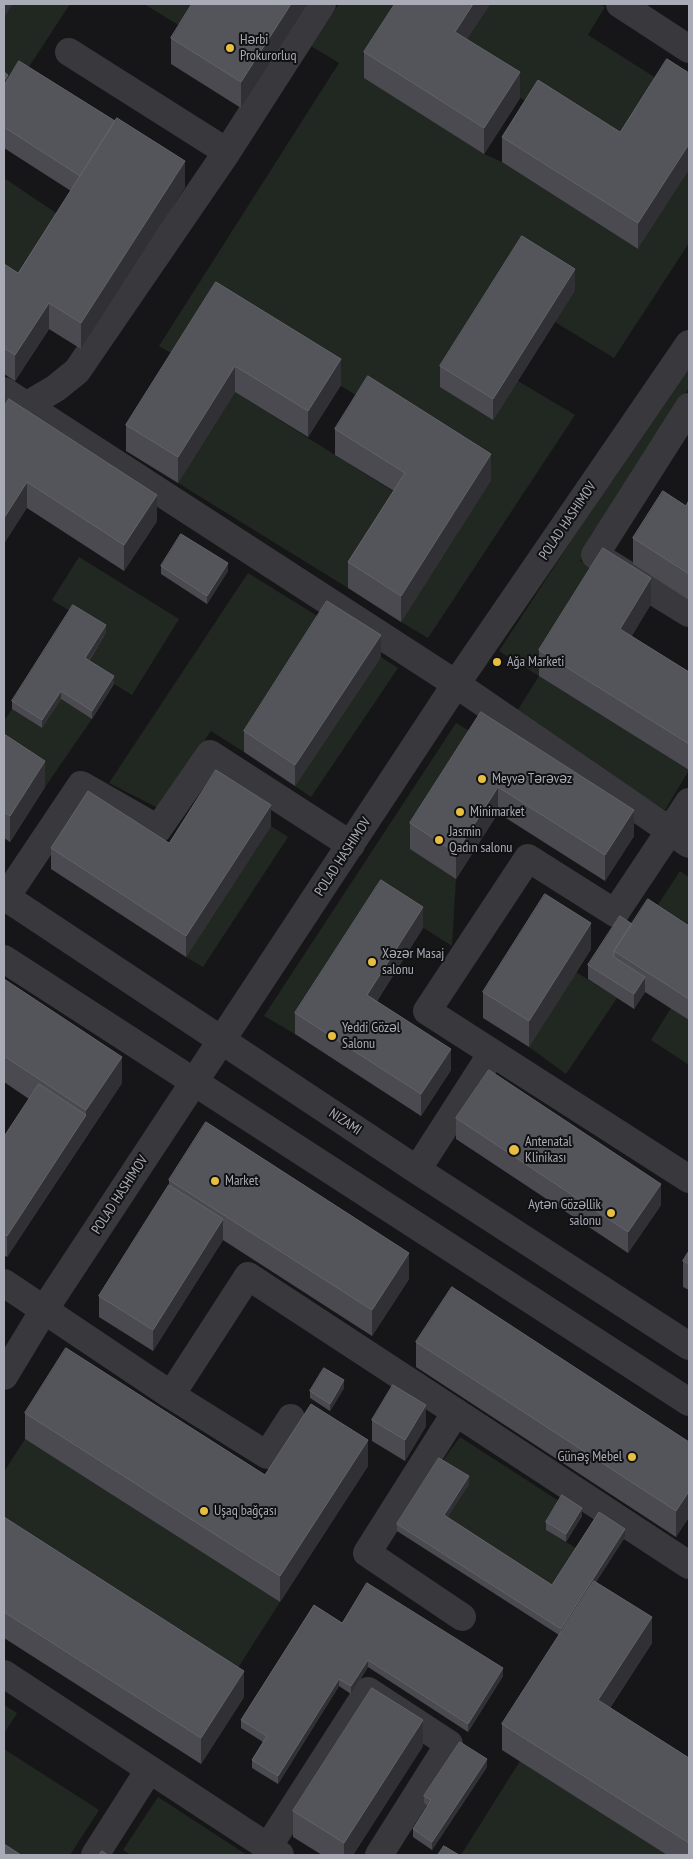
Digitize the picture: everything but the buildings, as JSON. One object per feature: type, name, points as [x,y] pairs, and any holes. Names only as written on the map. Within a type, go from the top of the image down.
[{"type":"street","points":[[11,405],[56,388],[77,371],[227,152],[322,4]]},
{"type":"street","points":[[620,4],[689,49]]},
{"type":"street","points":[[69,52],[227,152]]},
{"type":"street","name":"POLAD HASHIMOV","points":[[4,1376],[44,1310],[456,684],[689,344]]},
{"type":"street","points":[[11,405],[456,684],[679,838]]},
{"type":"street","points":[[689,407],[595,555],[689,613]]},
{"type":"street","points":[[5,896],[81,785],[158,829],[210,754],[351,845]]},
{"type":"street","points":[[689,802],[679,838],[615,913],[528,858],[427,1011],[689,1179]]},
{"type":"street","name":"NIZAMI","points":[[5,896],[417,1170],[689,1346]]},
{"type":"street","points":[[4,959],[689,1402]]},
{"type":"street","points":[[417,1170],[492,1053]]},
{"type":"street","points":[[171,1395],[248,1276],[688,1561]]},
{"type":"street","points":[[4,1283],[171,1395],[267,1455],[291,1418]]},
{"type":"street","points":[[456,1412],[367,1553],[462,1617]]},
{"type":"street","points":[[4,1674],[274,1851],[368,1691],[450,1744],[379,1855]]},
{"type":"street","points":[[96,1855],[149,1770]]},
{"type":"shaded area","points":[[13,4],[70,4],[19,82],[4,98],[4,18]]},
{"type":"shaded area","points":[[144,4],[209,4],[190,32]]},
{"type":"shaded area","points":[[339,4],[412,4],[484,154],[502,162],[638,249],[689,170],[689,243],[614,358],[555,322],[575,290],[518,381],[575,415],[428,638],[401,622],[491,480],[217,308],[183,360],[159,346],[339,63],[311,46]]},
{"type":"shaded area","points":[[490,4],[600,4],[605,7],[588,35],[667,85],[620,158],[455,58]]},
{"type":"shaded area","points":[[4,178],[68,221],[4,290]]},
{"type":"shaded area","points":[[689,361],[689,388],[580,561],[603,574],[539,676],[499,651]]},
{"type":"shaded area","points":[[235,392],[405,499],[348,588],[178,483]]},
{"type":"shaded area","points":[[79,557],[179,619],[132,695],[85,666],[106,633],[52,600]]},
{"type":"shaded area","points":[[248,573],[327,622],[244,752],[211,731],[158,808],[109,783]]},
{"type":"shaded area","points":[[381,657],[398,668],[311,797],[295,786]]},
{"type":"shaded area","points":[[539,676],[689,770],[665,810],[514,716]]},
{"type":"shaded area","points":[[61,699],[92,719],[45,787],[4,760],[4,721],[12,709],[42,728]]},
{"type":"shaded area","points":[[456,723],[481,738],[456,879],[452,946],[381,901],[295,1034],[264,1016]]},
{"type":"shaded area","points":[[271,826],[288,837],[203,967],[186,957]]},
{"type":"shaded area","points":[[680,871],[689,877],[689,947],[648,920]]},
{"type":"shaded area","points":[[576,972],[617,998],[566,1074],[529,1047]]},
{"type":"shaded area","points":[[671,1008],[689,1020],[689,1065],[651,1040]]},
{"type":"shaded area","points":[[460,1437],[562,1503],[546,1530],[579,1550],[552,1593],[444,1523],[439,1466]]},
{"type":"shaded area","points":[[25,1439],[280,1602],[227,1685],[4,1543],[4,1472]]},
{"type":"shaded area","points":[[4,1705],[17,1713],[4,1734]]},
{"type":"shaded area","points":[[4,1749],[99,1810],[70,1855],[4,1855]]},
{"type":"shaded area","points":[[520,1761],[667,1855],[461,1855]]},
{"type":"shaded area","points":[[158,1797],[247,1855],[131,1855],[123,1850]]},
{"type":"place","name":"Hərbi Prokurorluq","points":[[230,48]]},
{"type":"place","name":"Ağa Marketi","points":[[497,662]]},
{"type":"place","name":"Meyvə Tərəvəz","points":[[482,779]]},
{"type":"place","name":"Minimarket","points":[[460,812]]},
{"type":"place","name":"Jasmin Qadın salonu","points":[[439,840]]},
{"type":"place","name":"Xəzər Masaj salonu","points":[[372,962]]},
{"type":"place","name":"Yeddi Gözəl Salonu","points":[[332,1036]]},
{"type":"place","name":"Antenatal Klinikası","points":[[514,1150]]},
{"type":"place","name":"Market","points":[[215,1181]]},
{"type":"place","name":"Aytən Gözəllik salonu","points":[[611,1213]]},
{"type":"place","name":"Günəş Mebel","points":[[632,1457]]},
{"type":"place","name":"Uşaq bağçası","points":[[204,1511]]}]
